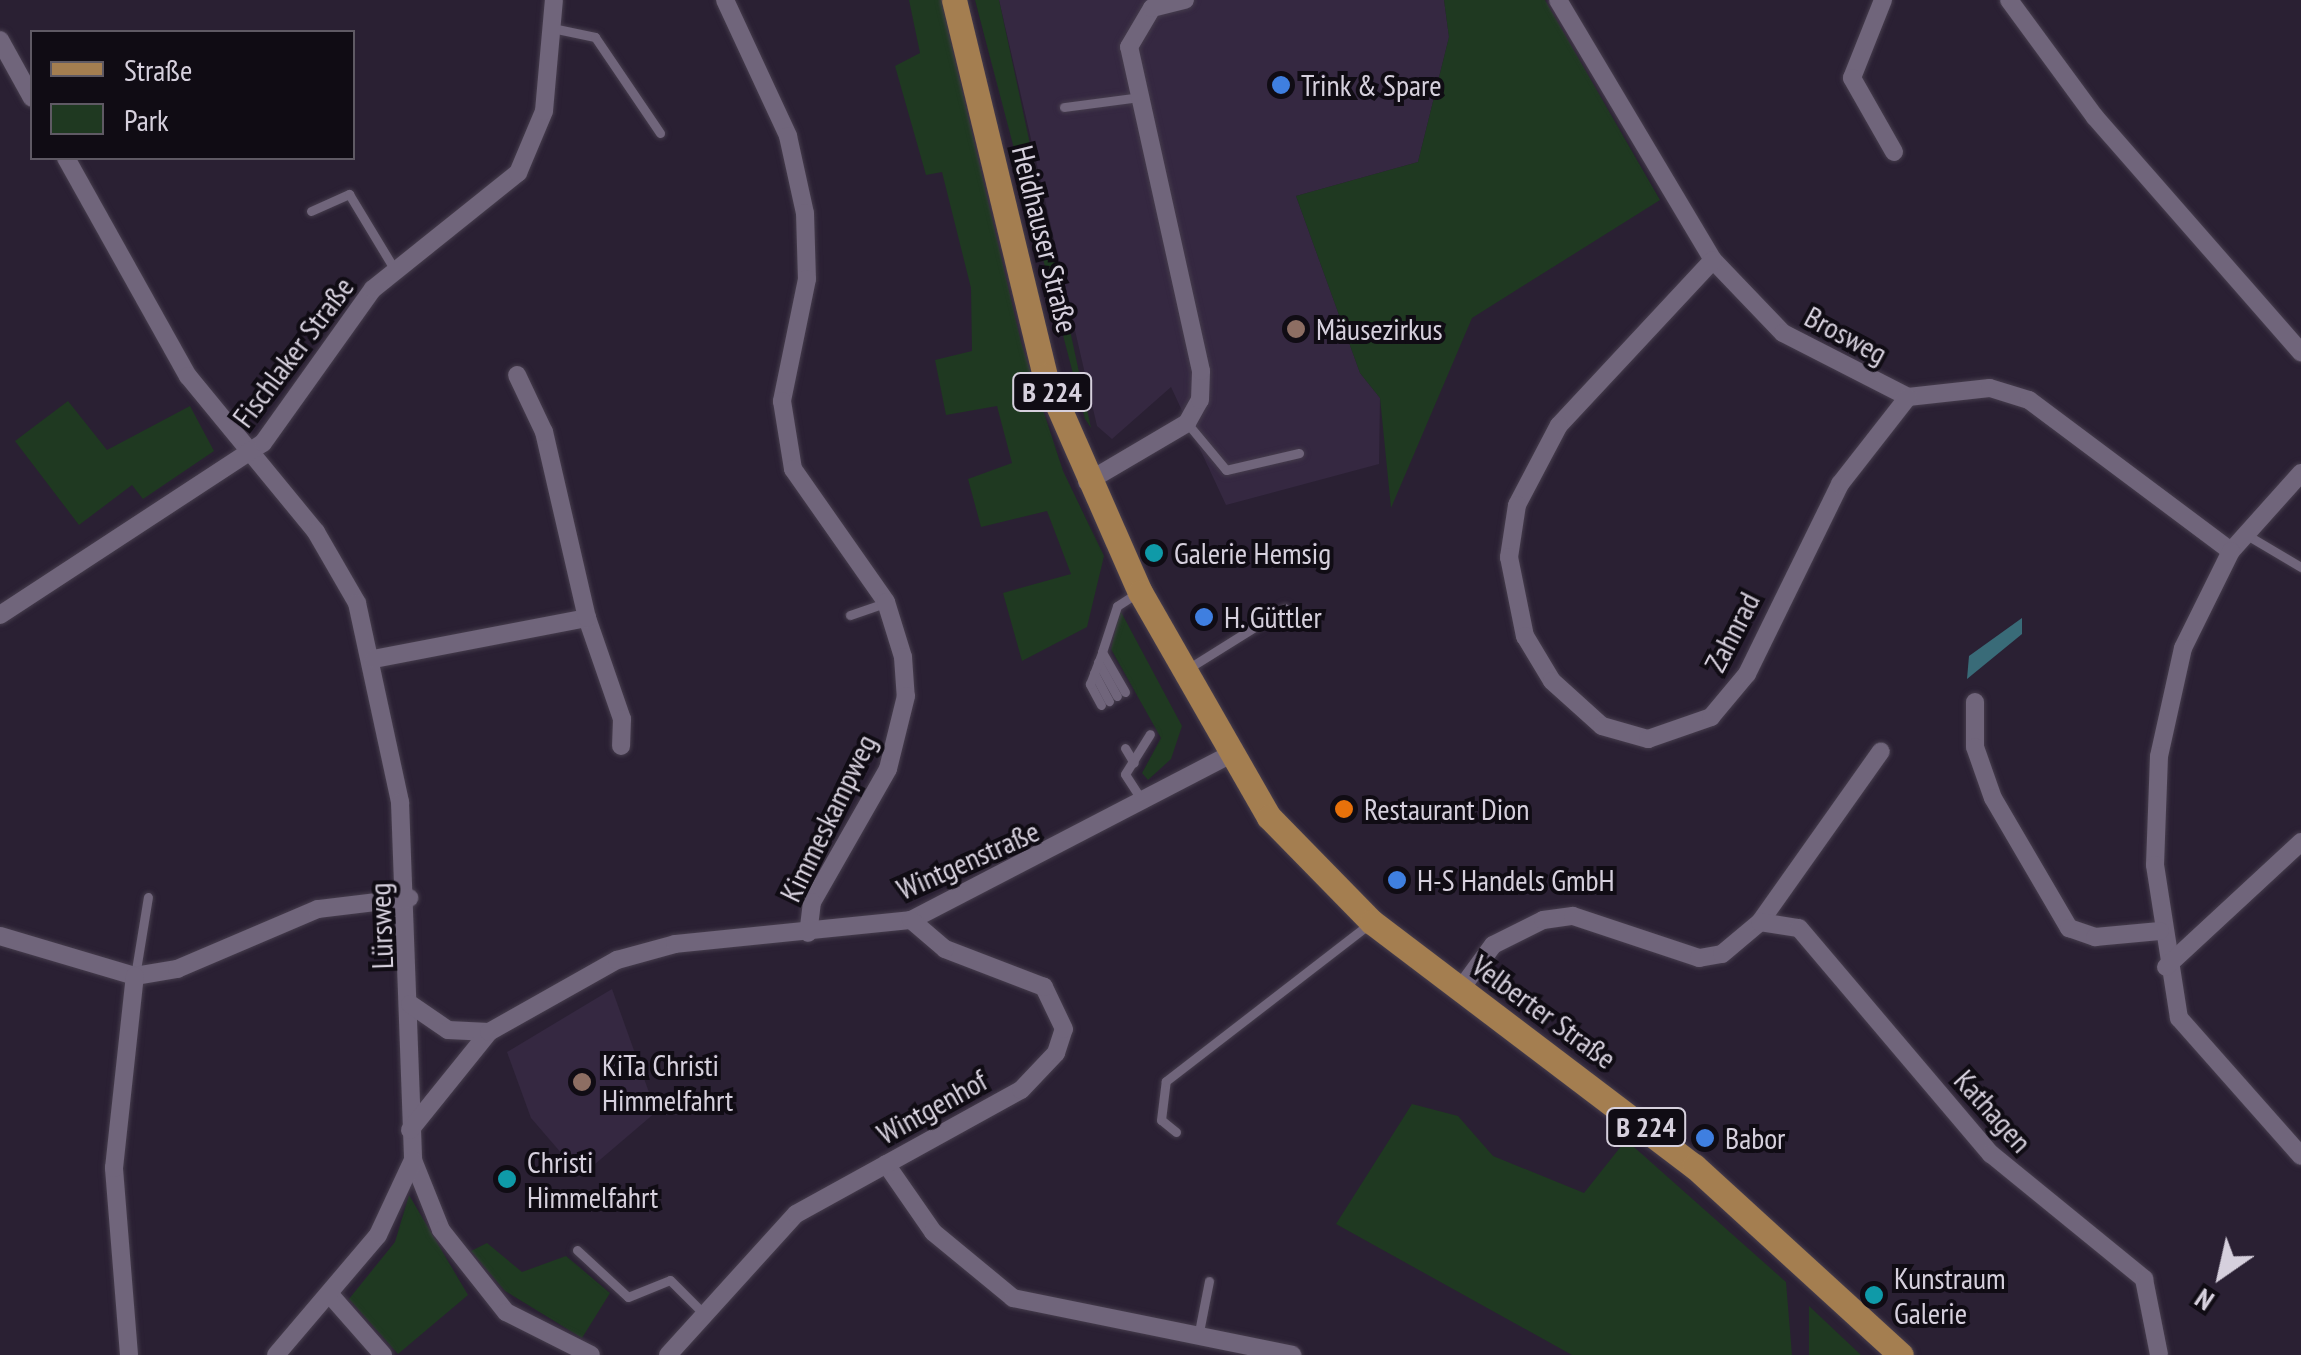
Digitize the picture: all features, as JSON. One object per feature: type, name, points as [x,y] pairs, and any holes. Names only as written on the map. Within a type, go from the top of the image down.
[{"type":"main road","name":"Heidhauser Straße","points":[[954,0],[1046,376],[1088,482],[1140,592],[1227,756]]},
{"type":"main road","name":"Velberter Straße","points":[[1227,756],[1316,872],[1372,922],[1694,1166],[1901,1355]]},
{"type":"street","name":"Fischlaker Straße","points":[[0,615],[249,454],[344,322],[396,272],[485,206],[536,147],[554,0]]},
{"type":"street","name":"Kimmeskampweg","points":[[726,0],[788,136],[806,213],[807,279],[782,402],[794,469],[886,602],[903,657],[900,730],[875,795],[812,902],[808,932]]},
{"type":"street","points":[[1088,482],[1187,423],[1201,371],[1129,47],[1151,4],[1186,0]]},
{"type":"street","name":"Brosweg","points":[[1558,0],[1713,260],[1784,333],[1908,397],[1990,388],[2029,400],[2231,551]]},
{"type":"street","points":[[1884,0],[1852,78],[1894,152]]},
{"type":"street","points":[[2009,0],[2094,117],[2301,352]]},
{"type":"street","points":[[0,40],[30,94]]},
{"type":"street","points":[[0,86],[21,78]]},
{"type":"street","name":"Lürsweg","points":[[67,160],[188,376],[336,564],[374,659],[409,898],[413,1160],[441,1230],[479,1287],[506,1312],[591,1355]]},
{"type":"street","name":"Zahnrad","points":[[1713,260],[1559,425],[1517,505],[1509,557],[1525,636],[1552,681],[1602,726],[1648,739],[1711,717],[1747,674],[1840,484],[1908,397]]},
{"type":"street","points":[[517,375],[544,432],[588,618],[622,719],[621,746]]},
{"type":"street","points":[[2301,473],[2231,551],[2183,648],[2159,756],[2160,931],[2166,967],[2192,1042],[2294,1127],[2301,1156]]},
{"type":"street","points":[[374,659],[588,618]]},
{"type":"street","points":[[1975,702],[1975,748],[1993,798],[2069,928],[2095,936],[2160,931]]},
{"type":"street","points":[[1460,990],[1493,945],[1543,920],[1573,916],[1699,958],[1722,954],[1760,922],[1881,751]]},
{"type":"street","name":"Wintgenstraße","points":[[410,1130],[490,1032],[617,960],[675,944],[911,920],[1144,804],[1227,756]]},
{"type":"street","points":[[2166,967],[2301,842]]},
{"type":"street","points":[[0,936],[135,976],[177,969],[318,909],[409,898]]},
{"type":"street","name":"Wintgenhof","points":[[668,1355],[796,1214],[1021,1090],[1044,1070],[1064,1028],[1044,988],[945,949],[911,920]]},
{"type":"street","name":"Kathagen","points":[[1760,922],[1800,928],[1991,1154],[2144,1280],[2159,1355]]},
{"type":"street","points":[[129,1355],[114,1168],[135,976]]},
{"type":"street","points":[[410,1004],[448,1030],[490,1032]]},
{"type":"street","points":[[276,1355],[333,1298],[378,1235],[413,1160]]},
{"type":"street","points":[[886,1164],[933,1232],[1014,1298],[1292,1355]]},
{"type":"street","points":[[333,1298],[383,1355]]},
{"type":"lane","points":[[552,28],[595,37],[660,133]]},
{"type":"lane","points":[[1064,107],[1140,97]]},
{"type":"lane","points":[[310,211],[349,194],[396,272]]},
{"type":"lane","points":[[1187,423],[1226,470],[1299,452]]},
{"type":"lane","points":[[2246,534],[2301,567]]},
{"type":"lane","points":[[1096,668],[1117,606],[1140,592]]},
{"type":"lane","points":[[850,615],[886,602]]},
{"type":"lane","points":[[1182,672],[1285,608]]},
{"type":"lane","points":[[1102,652],[1113,698]]},
{"type":"lane","points":[[1096,668],[1113,698]]},
{"type":"lane","points":[[1096,668],[1113,698]]},
{"type":"lane","points":[[1139,748],[1125,774],[1144,804]]},
{"type":"lane","points":[[135,976],[148,898]]},
{"type":"lane","points":[[1176,1132],[1161,1120],[1166,1081],[1372,922]]},
{"type":"lane","points":[[577,1250],[628,1297],[670,1280],[704,1314]]},
{"type":"lane","points":[[1198,1337],[1209,1282]]},
{"type":"shaded area","points":[[999,0],[1444,0],[1449,37],[1418,162],[1296,196],[1360,373],[1380,398],[1379,464],[1226,505],[1171,387],[1112,439],[1097,426]]},
{"type":"shaded area","points":[[2022,618],[2022,634],[1967,679],[1969,656]]},
{"type":"shaded area","name":"KiTa Christi Himmelfahrt","points":[[612,989],[656,1112],[581,1176],[531,1118],[507,1052]]},
{"type":"green space","points":[[909,0],[941,0],[1021,342],[1063,471],[1104,556],[1087,627],[1022,661],[1003,593],[1071,574],[1047,511],[981,527],[968,479],[1012,463],[997,406],[946,415],[935,360],[972,351],[971,288],[942,172],[926,175],[895,66],[920,53]]},
{"type":"green space","points":[[975,0],[999,0],[1091,428],[1085,419]]},
{"type":"green space","points":[[1444,0],[1545,0],[1660,200],[1472,318],[1391,508],[1380,398],[1360,373],[1296,196],[1418,162],[1449,37]]},
{"type":"green space","points":[[68,401],[107,450],[190,406],[214,451],[143,499],[132,485],[79,525],[15,441]]},
{"type":"green space","points":[[1120,610],[1182,726],[1171,759],[1148,780],[1142,773],[1161,738],[1111,649]]},
{"type":"green space","points":[[1412,1104],[1458,1116],[1493,1156],[1584,1193],[1626,1140],[1786,1282],[1792,1355],[1572,1355],[1336,1224]]},
{"type":"green space","points":[[409,1195],[468,1295],[398,1354],[349,1299],[395,1242]]},
{"type":"green space","points":[[487,1243],[522,1272],[566,1256],[610,1293],[582,1338],[505,1291],[471,1251]]},
{"type":"green space","points":[[1809,1306],[1861,1355],[1809,1355]]},
{"type":"place","name":"Trink & Spare","points":[[1281,85]]},
{"type":"place","name":"Mäusezirkus","points":[[1296,329]]},
{"type":"place","name":"Galerie Hemsig","points":[[1154,553]]},
{"type":"place","name":"H. Güttler","points":[[1204,617]]},
{"type":"place","name":"Restaurant Dion","points":[[1344,809]]},
{"type":"place","name":"H-S Handels GmbH","points":[[1397,880]]},
{"type":"place","name":"KiTa Christi Himmelfahrt","points":[[582,1082]]},
{"type":"place","name":"Babor","points":[[1705,1138]]},
{"type":"place","name":"Christi Himmelfahrt","points":[[507,1179]]},
{"type":"place","name":"Kunstraum Galerie","points":[[1874,1295]]}]
